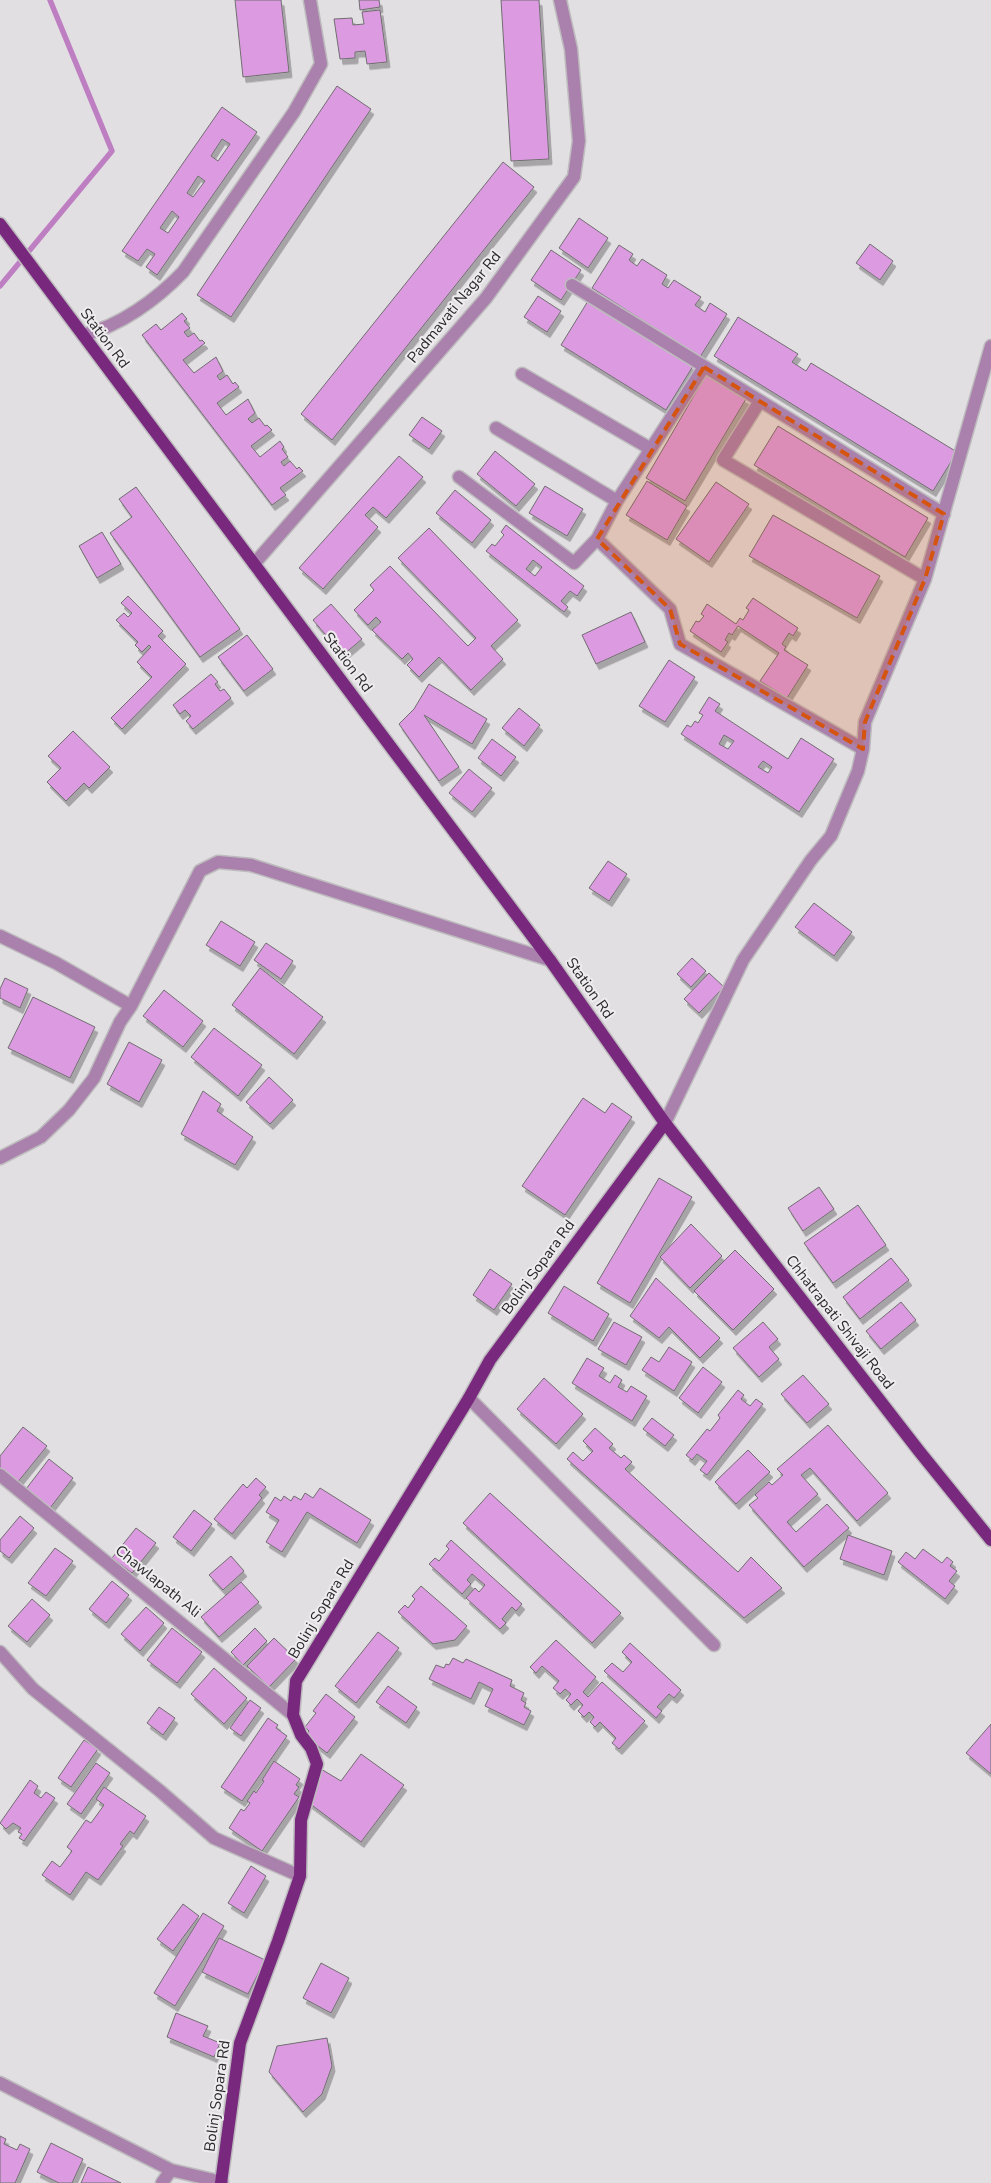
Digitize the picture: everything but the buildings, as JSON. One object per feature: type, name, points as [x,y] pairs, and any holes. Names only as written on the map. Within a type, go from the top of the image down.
[{"type":"main road","name":"Station Rd","points":[[0,224],[550,960],[665,1123]]},
{"type":"main road","name":"Bolinj Sopara Rd","points":[[222,2183],[240,2043],[300,1876],[301,1820],[316,1764],[311,1748],[300,1734],[293,1715],[296,1681],[469,1398],[490,1360],[665,1123]]},
{"type":"main road","name":"Chhatrapati Shivaji Road","points":[[665,1123],[913,1443],[991,1540]]},
{"type":"street","points":[[83,335],[104,330],[163,293],[182,272],[294,112],[321,64],[310,0]]},
{"type":"street","name":"Padmavati Nagar Rd","points":[[254,564],[486,298],[574,177],[578,141],[571,49],[560,0]]},
{"type":"street","points":[[572,285],[944,514]]},
{"type":"street","points":[[665,1123],[743,960],[812,860],[831,836],[858,770],[863,749],[865,722],[925,579],[991,346]]},
{"type":"street","points":[[458,477],[574,563],[597,539],[618,501],[704,367]]},
{"type":"street","points":[[522,374],[651,449]]},
{"type":"street","points":[[760,401],[723,460],[925,579]]},
{"type":"street","points":[[496,428],[618,501]]},
{"type":"street","points":[[597,539],[670,609],[680,644],[863,749]]},
{"type":"street","points":[[0,1158],[41,1137],[69,1110],[94,1078],[120,1022],[131,1006],[200,871],[218,862],[251,865],[550,960]]},
{"type":"street","points":[[0,936],[56,963],[131,1006]]},
{"type":"street","points":[[469,1398],[714,1644]]},
{"type":"street","name":"Chawlapath Ali","points":[[0,1475],[293,1715]]},
{"type":"street","points":[[0,1652],[33,1689],[214,1838],[300,1876]]},
{"type":"street","points":[[0,2083],[171,2170],[222,2183]]},
{"type":"street","points":[[162,2183],[171,2170]]},
{"type":"highlighted area","points":[[704,367],[944,514],[925,579],[865,722],[863,749],[680,644],[670,609],[597,539]]},
{"type":"waterway","points":[[0,286],[112,151],[50,0]]}]
